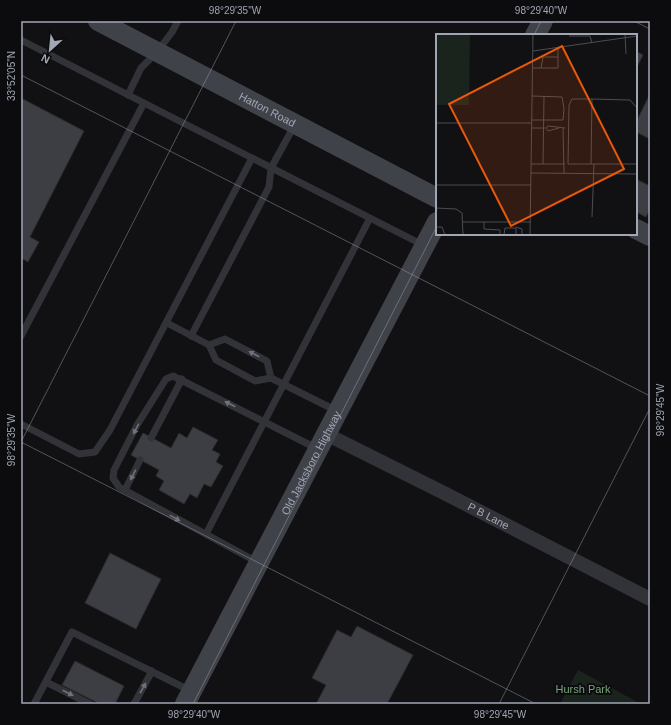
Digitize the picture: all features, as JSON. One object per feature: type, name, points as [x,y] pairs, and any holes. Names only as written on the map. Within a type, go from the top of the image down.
[{"type":"main road","name":"Hatton Road","points":[[98,21],[436,197]]},
{"type":"main road","points":[[536,34],[543,21]]},
{"type":"main road","name":"Old Jacksboro Highway","points":[[188,698],[436,224]]},
{"type":"main road","points":[[637,230],[650,236]]},
{"type":"street","name":"P B Lane","points":[[322,442],[446,494],[650,599]]},
{"type":"lane","points":[[128,95],[141,68],[158,52],[178,21]]},
{"type":"lane","points":[[21,40],[425,246]]},
{"type":"lane","points":[[21,336],[144,103]]},
{"type":"lane","points":[[191,336],[269,187],[271,168],[295,124]]},
{"type":"lane","points":[[21,424],[79,454],[95,452],[110,430],[252,158]]},
{"type":"lane","points":[[206,534],[370,218]]},
{"type":"lane","points":[[167,323],[209,345],[216,360],[255,381],[271,378],[338,412]]},
{"type":"lane","points":[[209,345],[224,339],[267,361],[271,378]]},
{"type":"lane","points":[[259,563],[119,487],[113,478],[114,470],[137,425],[166,379],[173,376],[182,379],[265,422],[322,442]]},
{"type":"lane","points":[[151,438],[182,379]]},
{"type":"lane","points":[[125,490],[140,460]]},
{"type":"lane","points":[[34,704],[72,632],[152,672],[188,698]]},
{"type":"lane","points":[[134,704],[152,672]]},
{"type":"lane","points":[[46,682],[90,704]]},
{"type":"green space","name":"Hursh Park","points":[[578,670],[641,704],[560,704]]},
{"type":"building","points":[[637,52],[643,55],[637,67]]},
{"type":"building","points":[[650,94],[650,139],[637,132],[637,120]]},
{"type":"building","points":[[21,98],[84,131],[30,237],[39,242],[28,262],[21,258]]},
{"type":"building","points":[[637,180],[650,186],[650,209],[646,217],[637,212]]},
{"type":"building","points":[[193,427],[218,440],[212,450],[220,454],[216,462],[223,466],[211,487],[204,484],[197,498],[190,494],[184,504],[159,490],[164,481],[156,476],[159,470],[131,455],[143,433],[171,448],[179,433],[187,438]]},
{"type":"building","points":[[110,553],[161,579],[136,629],[85,603]]},
{"type":"building","points":[[357,626],[413,655],[387,704],[316,704],[326,685],[312,678],[337,630],[351,637]]},
{"type":"building","points":[[75,661],[124,686],[115,704],[100,704],[62,685]]}]
